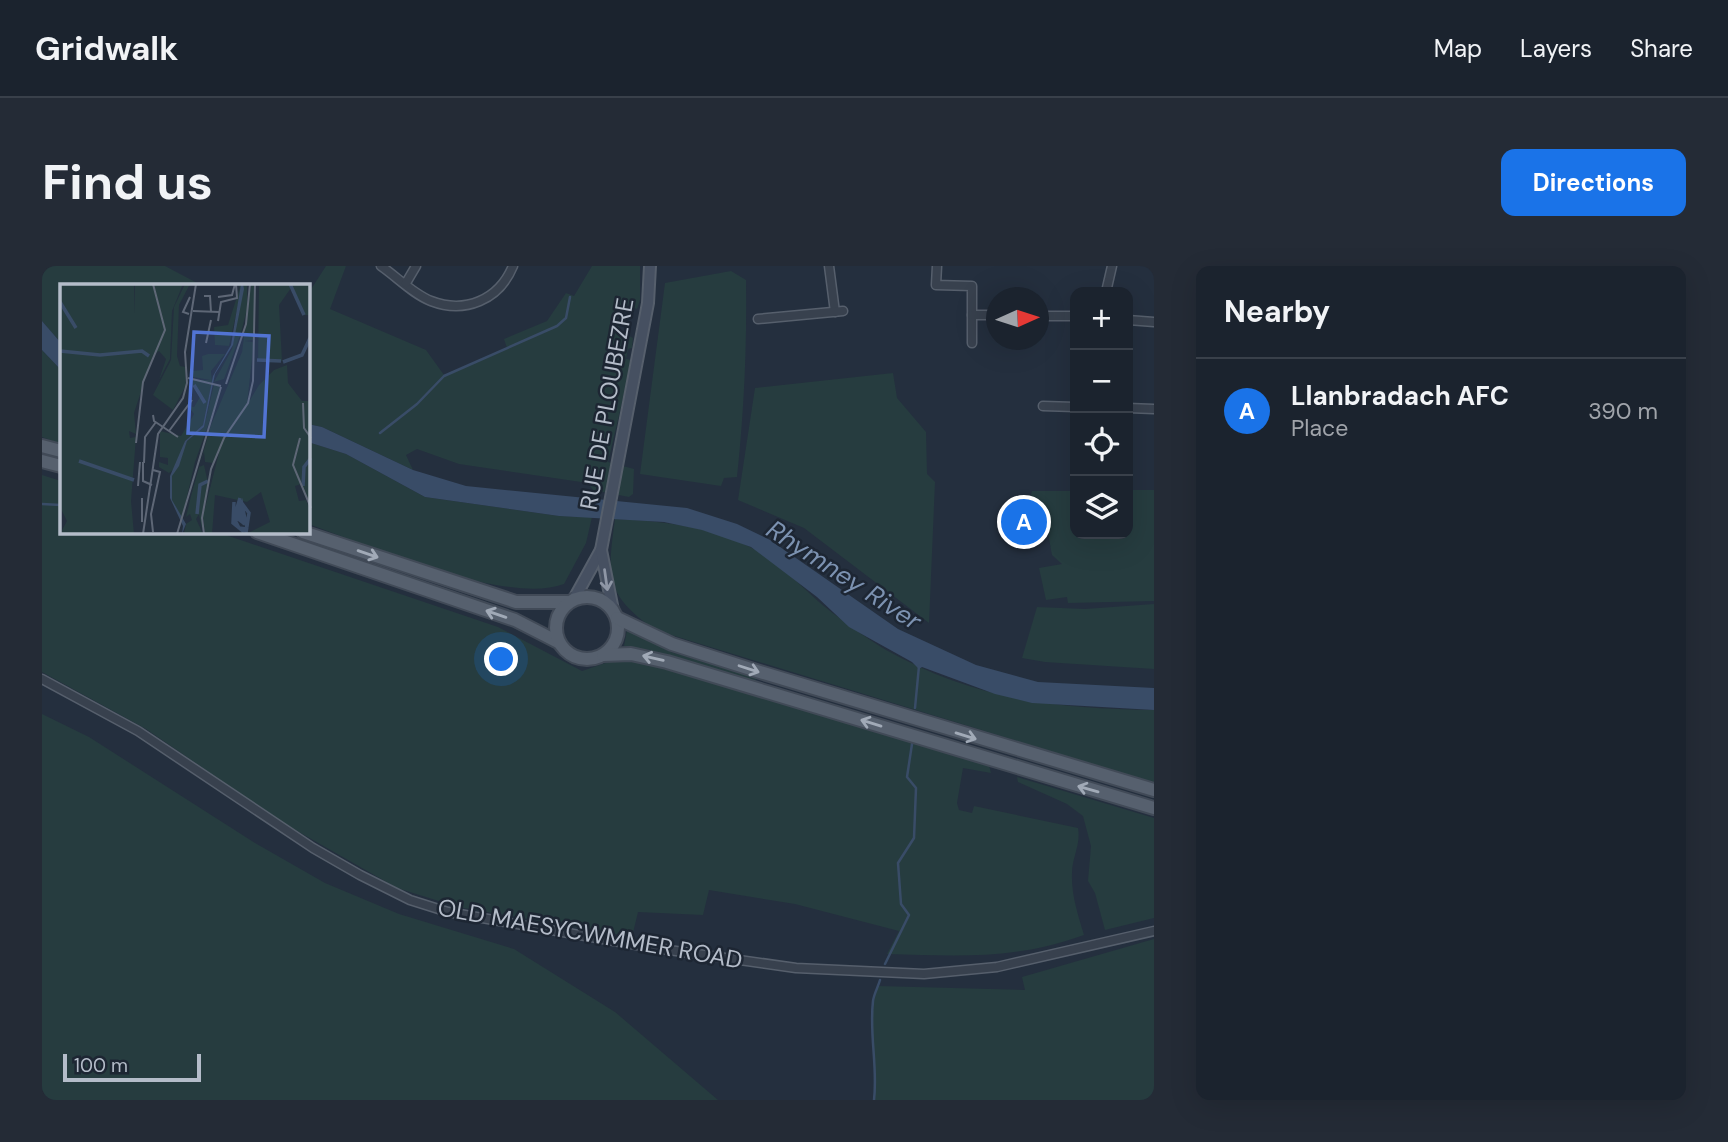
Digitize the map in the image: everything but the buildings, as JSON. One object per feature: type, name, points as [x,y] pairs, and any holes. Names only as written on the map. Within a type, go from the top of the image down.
[{"type":"main road","points":[[42,446],[60,451]]},
{"type":"main road","points":[[42,461],[60,466]]},
{"type":"main road","points":[[263,534],[515,620],[558,642],[564,650],[583,659],[631,653],[667,662],[1154,808]]},
{"type":"main road","points":[[309,534],[516,602],[596,598],[615,614],[672,644],[760,673],[1154,790]]},
{"type":"main road","points":[[558,642],[555,624],[571,601]]},
{"type":"main road","points":[[603,655],[616,639],[615,614]]},
{"type":"street","points":[[381,266],[430,301],[458,307],[481,302],[498,290],[513,266]]},
{"type":"street","points":[[406,283],[416,266]]},
{"type":"street","name":"RUE DE PLOUBEZRE","points":[[571,601],[601,550],[648,303],[650,266]]},
{"type":"street","points":[[758,319],[839,312],[829,266]]},
{"type":"street","points":[[937,266],[936,285],[972,286],[972,343]]},
{"type":"street","points":[[1107,287],[1112,266]]},
{"type":"street","points":[[972,315],[986,316]]},
{"type":"street","points":[[1049,316],[1070,316]]},
{"type":"street","points":[[1133,320],[1154,322]]},
{"type":"street","points":[[1043,407],[1070,407]]},
{"type":"street","points":[[1133,408],[1154,409]]},
{"type":"street","name":"RUE DE PLOUBEZRE","points":[[601,550],[615,614]]},
{"type":"street","name":"OLD MAESYCWMMER ROAD","points":[[42,679],[138,731],[313,848],[360,875],[410,900],[448,912],[648,947],[796,968],[924,974],[997,967],[1154,931]]},
{"type":"green space","points":[[42,266],[165,266],[199,284],[60,284],[60,342],[42,321]]},
{"type":"green space","points":[[326,266],[346,266],[330,309],[426,350],[444,375],[507,348],[504,339],[547,321],[566,293],[574,296],[592,266],[640,266],[640,300],[637,309],[627,305],[617,315],[620,331],[633,338],[632,348],[628,349],[626,359],[632,360],[608,462],[634,469],[633,494],[629,497],[593,490],[588,483],[459,464],[417,449],[406,455],[413,470],[322,427],[310,424],[310,291]]},
{"type":"green space","points":[[731,271],[746,280],[742,428],[737,477],[724,478],[721,486],[640,474],[665,283]]},
{"type":"green space","points":[[42,350],[60,369],[60,444],[42,437]]},
{"type":"green space","points":[[893,373],[897,398],[926,432],[927,474],[935,482],[929,623],[804,528],[738,500],[755,388]]},
{"type":"green space","points":[[310,443],[346,454],[425,497],[559,516],[592,517],[586,543],[564,584],[539,589],[508,587],[474,580],[310,525]]},
{"type":"green space","points":[[42,475],[60,481],[60,534],[223,534],[498,627],[582,671],[617,659],[639,661],[989,765],[991,773],[963,768],[957,803],[959,810],[972,813],[974,806],[1078,828],[1072,881],[1084,935],[1011,953],[887,954],[899,931],[795,904],[709,890],[703,915],[638,912],[632,937],[458,907],[397,888],[285,824],[146,729],[42,672]]},
{"type":"green space","points":[[1133,490],[1154,490],[1154,601],[1068,603],[1067,597],[1046,600],[1039,568],[1062,564],[1052,555],[1048,533],[1028,504],[1032,491],[1070,491],[1070,539],[1133,539]]},
{"type":"green space","points":[[615,519],[701,529],[750,547],[780,567],[847,624],[886,650],[951,680],[1016,698],[1049,703],[1154,710],[1154,783],[655,630],[627,606],[613,583],[611,556]]},
{"type":"green space","points":[[1154,604],[1154,669],[1022,658],[1037,607],[1085,609]]},
{"type":"green space","points":[[627,630],[671,652],[757,677],[755,682],[649,650],[624,646]]},
{"type":"green space","points":[[42,714],[89,737],[255,843],[325,883],[399,914],[514,949],[615,1012],[718,1100],[42,1100]]},
{"type":"green space","points":[[1017,777],[1154,818],[1154,918],[1105,930],[1095,893],[1088,881],[1091,846],[1083,816],[1067,804],[1018,782]]},
{"type":"green space","points":[[1154,939],[1154,1100],[874,1100],[873,1012],[878,986],[1025,990],[1022,977]]},
{"type":"water","points":[[42,321],[60,342],[60,369],[42,350]]},
{"type":"water","points":[[310,424],[322,427],[413,470],[466,486],[687,508],[737,524],[770,540],[898,629],[976,665],[1038,682],[1154,688],[1154,710],[1032,703],[995,694],[922,667],[919,669],[912,662],[849,627],[817,597],[751,547],[702,530],[664,522],[559,516],[425,497],[346,454],[310,443]]},
{"type":"waterway","points":[[380,433],[417,404],[444,376],[557,326],[566,318],[570,297]]},
{"type":"waterway","points":[[42,504],[60,505]]},
{"type":"waterway","points":[[915,708],[919,666]]},
{"type":"waterway","points":[[885,964],[909,915],[901,904],[898,863],[914,838],[916,788],[907,777],[912,744]]},
{"type":"waterway","points":[[874,1100],[872,1013],[880,980]]},
{"type":"place","name":"Llanbradach AFC","points":[[1024,522]]},
{"type":"water label","name":"Rhymney River","points":[[844,575]]}]
